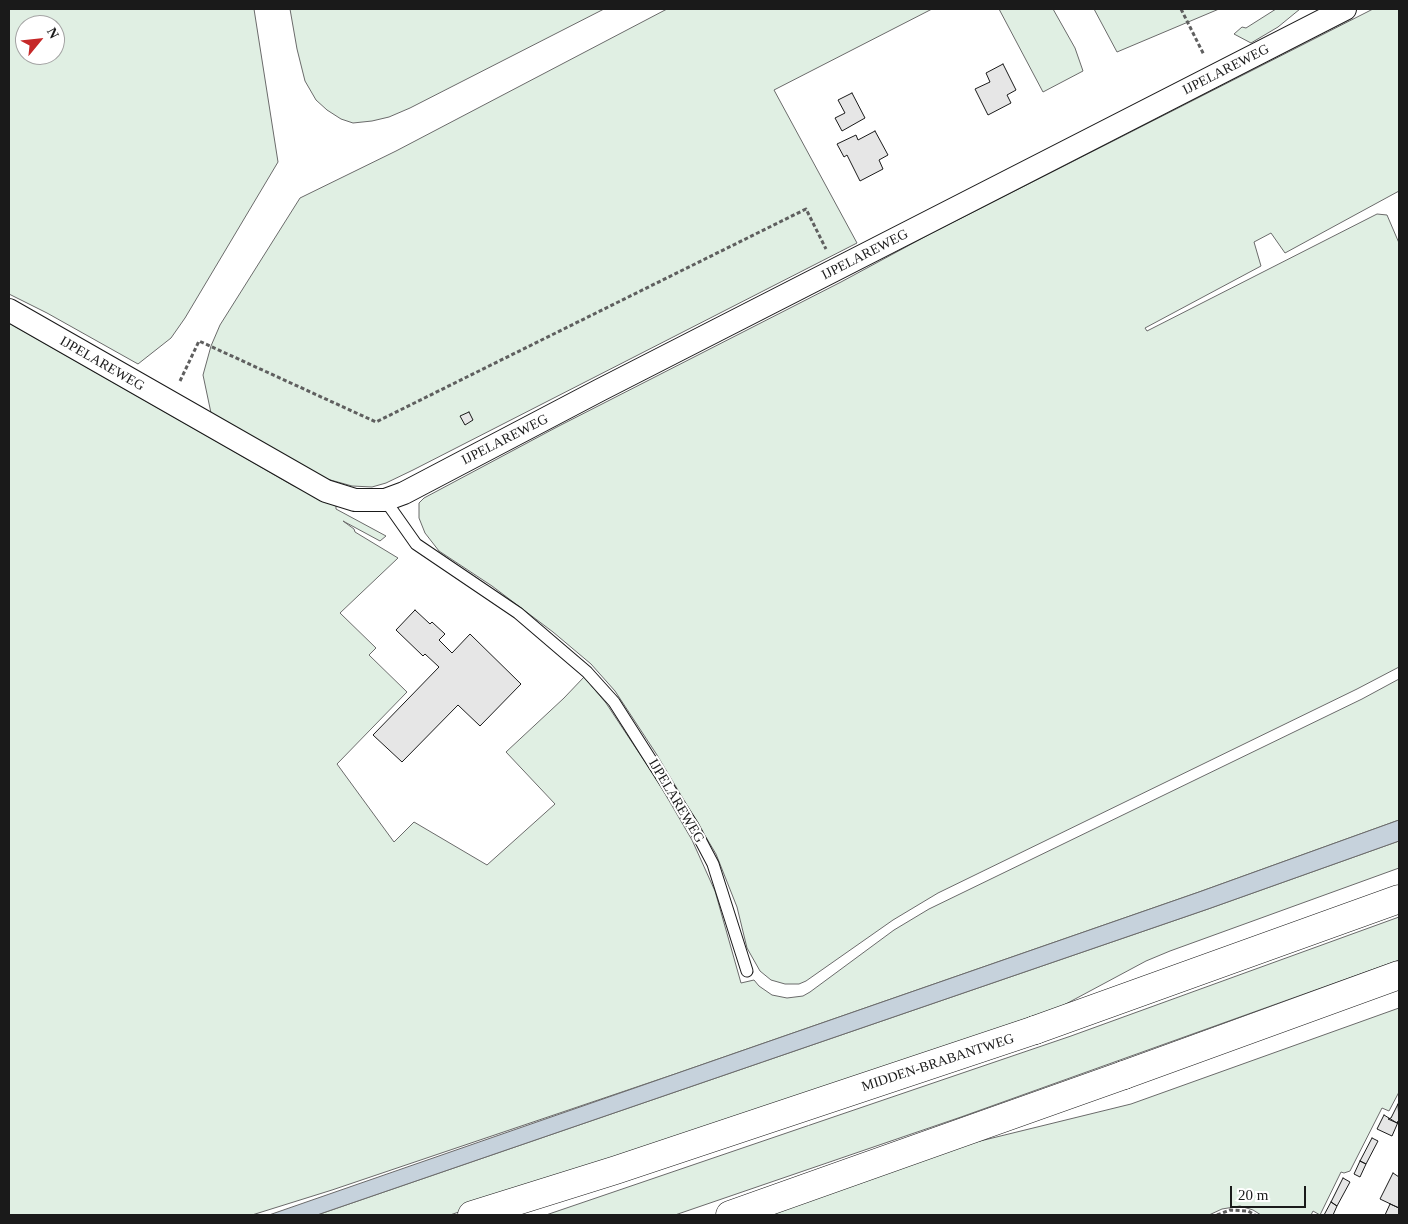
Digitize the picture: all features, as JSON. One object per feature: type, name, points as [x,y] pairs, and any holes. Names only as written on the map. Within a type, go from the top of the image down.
[{"type":"main road","name":"MIDDEN-BRABANTWEG","points":[[472,1215],[616,1170],[1035,1030],[1399,899]]},
{"type":"main road","points":[[730,1215],[1399,975]]},
{"type":"street","name":"IJPELAREWEG","points":[[9,310],[326,491],[354,500],[385,500],[404,493],[1345,9]]},
{"type":"lane","name":"IJPELAREWEG","points":[[385,500],[416,544],[518,614],[587,672],[614,702],[693,826],[713,864],[747,971]]},
{"type":"path","points":[[1180,9],[1214,76]]},
{"type":"path","points":[[170,403],[199,341],[376,422],[806,209],[836,270]]},
{"type":"path","points":[[1218,1215],[1230,1210],[1248,1211],[1255,1215]]},
{"type":"green space","points":[[9,9],[254,9],[278,162],[185,318],[171,338],[138,364],[9,294]]},
{"type":"green space","points":[[290,9],[604,9],[410,108],[389,117],[353,123],[341,119],[327,110],[316,100],[305,81]]},
{"type":"green space","points":[[667,9],[932,9],[774,90],[857,243],[413,470],[386,483],[372,487],[352,486],[327,479],[211,413],[203,375],[211,346],[220,325],[300,198],[396,151]]},
{"type":"green space","points":[[999,9],[1053,9],[1075,48],[1083,71],[1043,92]]},
{"type":"green space","points":[[1094,9],[1219,9],[1117,52]]},
{"type":"green space","points":[[1276,9],[1300,9],[1278,27],[1251,43],[1234,34],[1242,27],[1246,28]]},
{"type":"green space","points":[[1373,9],[1399,9],[1399,191],[1285,253],[1271,233],[1254,242],[1261,266],[1145,328],[1147,331],[1377,214],[1387,215],[1399,243],[1399,667],[938,893],[893,920],[806,981],[799,984],[785,984],[771,980],[760,971],[747,948],[737,907],[716,854],[657,755],[615,691],[591,664],[553,632],[492,586],[439,551],[425,533],[419,518],[419,503],[424,498],[557,427],[841,282],[930,234]]},
{"type":"green space","points":[[9,323],[292,485],[336,506],[336,509],[386,536],[380,541],[343,521],[354,529],[355,532],[398,558],[340,613],[376,648],[369,655],[407,692],[337,764],[394,842],[414,822],[487,865],[555,804],[506,752],[584,677],[606,703],[657,780],[692,840],[715,891],[741,983],[754,980],[772,995],[787,998],[803,996],[894,930],[929,909],[1362,699],[1399,679],[1399,820],[1199,892],[675,1074],[332,1190],[252,1215],[9,1215]]},
{"type":"green space","points":[[1399,841],[1399,868],[1170,951],[1146,961],[1062,1006],[939,1049],[450,1215],[317,1215],[1208,909]]},
{"type":"green space","points":[[1399,917],[1399,960],[961,1117],[675,1215],[546,1215],[1071,1036]]},
{"type":"green space","points":[[1399,1008],[1399,1092],[1389,1111],[1382,1108],[1350,1171],[1341,1172],[1320,1215],[1313,1211],[1311,1215],[1261,1215],[1240,1206],[1222,1209],[1209,1215],[763,1215],[972,1143],[1131,1104]]},
{"type":"shaded area","points":[[1399,820],[1399,841],[1208,909],[317,1215],[269,1215],[1199,892]]},
{"type":"building","points":[[1003,64],[1016,90],[1007,95],[1011,103],[988,115],[975,89],[990,82],[986,73]]},
{"type":"building","points":[[852,93],[865,118],[842,131],[835,118],[845,113],[838,100]]},
{"type":"building","points":[[875,131],[888,155],[879,160],[883,169],[860,181],[847,155],[844,157],[837,144],[856,135],[858,140]]},
{"type":"building","points":[[469,412],[473,420],[465,425],[460,416]]},
{"type":"building","points":[[415,610],[430,624],[432,622],[445,634],[439,640],[452,653],[470,634],[521,684],[480,726],[458,705],[402,762],[373,735],[439,667],[425,654],[423,656],[396,630]]},
{"type":"building","points":[[1398,1104],[1399,1120],[1397,1123],[1388,1119],[1391,1118]]},
{"type":"building","points":[[1384,1115],[1397,1123],[1399,1120],[1392,1136],[1377,1129]]},
{"type":"building","points":[[1372,1138],[1378,1141],[1366,1164],[1360,1161]]},
{"type":"building","points":[[1360,1161],[1366,1164],[1360,1177],[1354,1174]]},
{"type":"building","points":[[1393,1173],[1399,1177],[1399,1208],[1380,1199]]},
{"type":"building","points":[[1343,1178],[1350,1182],[1337,1206],[1331,1202]]},
{"type":"building","points":[[1331,1202],[1337,1206],[1333,1215],[1324,1215]]},
{"type":"building","points":[[1390,1204],[1399,1208],[1399,1215],[1385,1215]]}]
